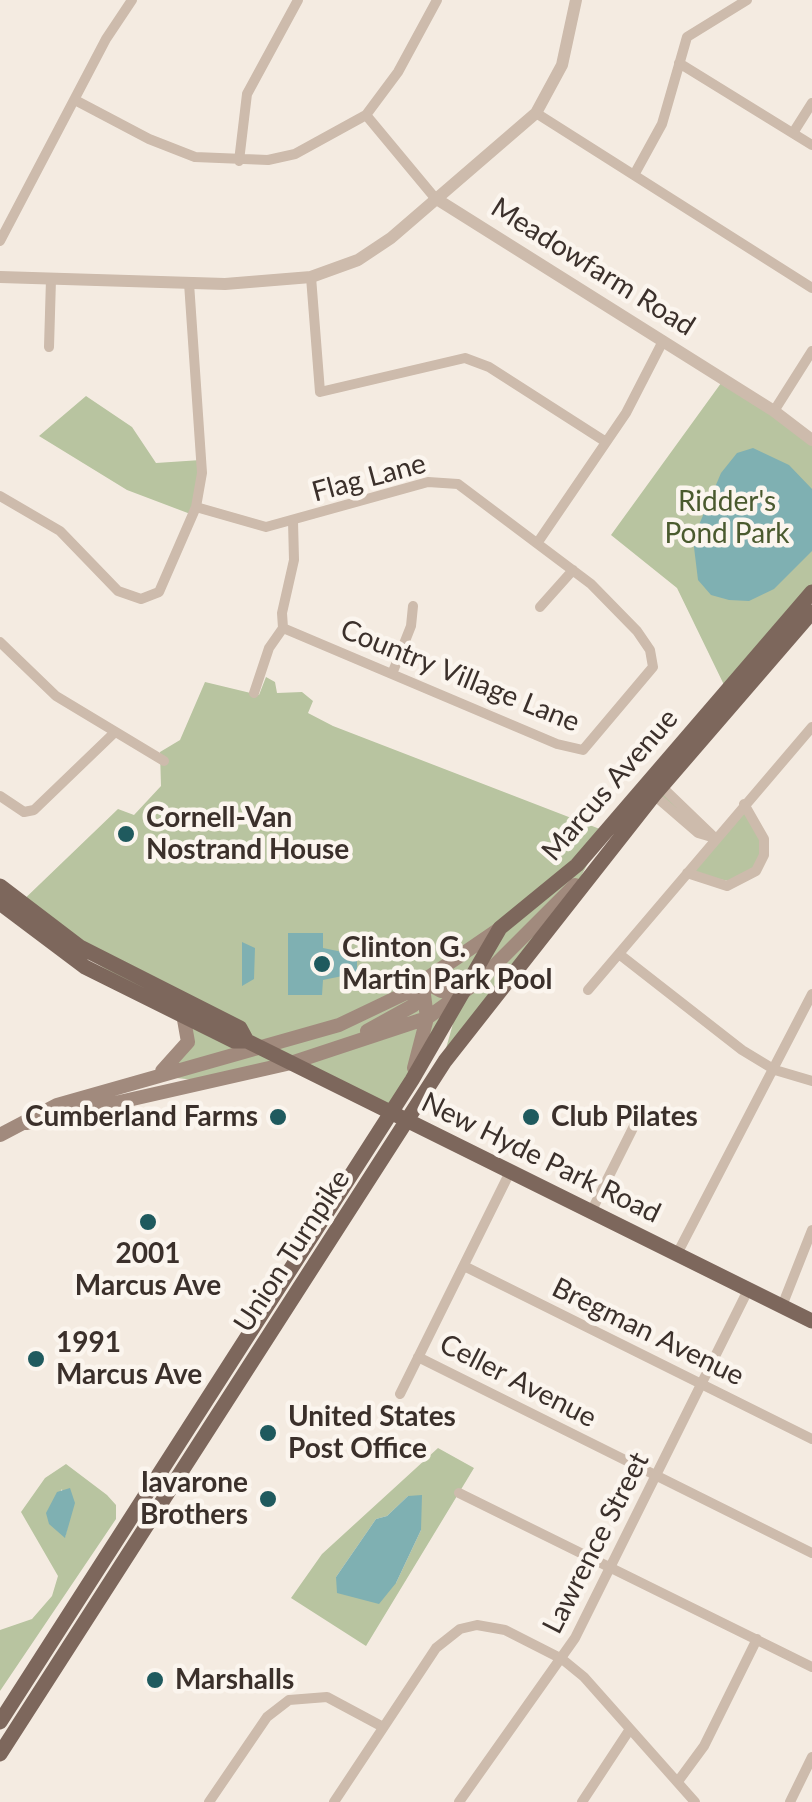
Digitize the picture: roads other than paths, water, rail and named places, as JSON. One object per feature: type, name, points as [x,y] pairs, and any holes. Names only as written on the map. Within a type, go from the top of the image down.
[{"type":"main road","name":"Marcus Avenue","points":[[26,1123],[292,1063],[427,1018],[462,993],[562,900],[812,592]]},
{"type":"main road","name":"Marcus Avenue","points":[[0,1135],[57,1105],[254,1044],[339,1024],[420,984],[500,928],[577,865],[654,788],[812,612]]},
{"type":"main road","name":"Union Turnpike","points":[[0,1722],[399,1116],[654,788]]},
{"type":"main road","name":"New Hyde Park Road","points":[[0,886],[80,947],[240,1028],[254,1044]]},
{"type":"main road","name":"New Hyde Park Road","points":[[0,903],[78,963],[234,1040],[254,1044],[812,1321]]},
{"type":"main road","name":"Union Turnpike","points":[[0,1754],[158,1508],[399,1116],[405,1092],[500,928]]},
{"type":"main road","points":[[420,984],[441,992],[462,993],[455,1028],[460,1040]]},
{"type":"main road","points":[[405,1092],[427,1018],[420,984]]},
{"type":"main road","points":[[327,1053],[411,1007],[420,984]]},
{"type":"main road","points":[[152,1076],[169,1066],[188,1042],[182,1014]]},
{"type":"main road","points":[[220,1078],[245,1065],[254,1044]]},
{"type":"street","points":[[0,241],[132,0]]},
{"type":"street","points":[[240,161],[247,94],[298,0]]},
{"type":"street","points":[[75,100],[175,151],[240,161],[295,154],[366,115],[398,72],[437,0]]},
{"type":"street","points":[[0,277],[188,284],[310,277],[368,255],[536,113],[562,65],[576,0]]},
{"type":"street","points":[[634,175],[662,124],[682,46],[695,30],[746,0]]},
{"type":"street","points":[[679,63],[812,146]]},
{"type":"street","points":[[792,133],[812,104]]},
{"type":"street","points":[[536,113],[812,288]]},
{"type":"street","name":"Meadowfarm Road","points":[[366,115],[435,198],[774,411],[812,440]]},
{"type":"street","points":[[310,277],[320,392],[465,358],[489,367],[606,442]]},
{"type":"street","points":[[49,347],[50,279]]},
{"type":"street","points":[[0,496],[60,531],[118,591],[130,598],[152,598],[165,584],[196,507],[202,472],[188,284]]},
{"type":"street","points":[[538,542],[606,442],[663,341]]},
{"type":"street","points":[[774,411],[812,350]]},
{"type":"street","name":"Flag Lane","points":[[196,507],[258,527],[293,522],[446,481],[473,492],[538,542]]},
{"type":"street","points":[[254,692],[274,638],[283,628],[282,613],[294,560],[293,522]]},
{"type":"street","name":"Country Village Lane","points":[[283,628],[557,744],[584,750],[650,672],[653,658],[617,609],[538,542]]},
{"type":"street","points":[[540,607],[572,570]]},
{"type":"street","points":[[152,598],[157,612]]},
{"type":"street","points":[[392,674],[413,606]]},
{"type":"street","points":[[0,642],[35,681],[113,734],[164,762]]},
{"type":"street","points":[[588,990],[812,726]]},
{"type":"street","points":[[0,796],[24,812],[34,810],[113,734]]},
{"type":"street","points":[[654,788],[698,833],[715,838]]},
{"type":"street","points":[[687,873],[727,886],[756,870],[764,856],[764,839],[744,804]]},
{"type":"street","points":[[618,954],[722,1036],[774,1070],[812,1080]]},
{"type":"street","points":[[677,1254],[812,994]]},
{"type":"street","points":[[592,1210],[640,1112]]},
{"type":"street","points":[[400,1394],[511,1170]]},
{"type":"street","points":[[782,1306],[812,1230]]},
{"type":"street","name":"Bregman Avenue","points":[[464,1266],[812,1439]]},
{"type":"street","name":"Lawrence Street","points":[[459,1802],[520,1710],[562,1659],[748,1290]]},
{"type":"street","name":"Celler Avenue","points":[[418,1356],[812,1553]]},
{"type":"street","points":[[459,1493],[812,1667]]},
{"type":"street","points":[[143,1500],[158,1508]]},
{"type":"street","points":[[334,1802],[436,1648],[460,1629],[477,1625],[505,1630],[562,1659],[584,1677],[695,1802]]},
{"type":"street","points":[[679,1780],[704,1746],[757,1639]]},
{"type":"street","points":[[209,1802],[258,1728],[289,1700],[328,1696],[384,1727]]},
{"type":"street","points":[[582,1802],[630,1729]]},
{"type":"street","points":[[790,1802],[812,1757]]},
{"type":"water","points":[[753,448],[789,465],[812,489],[812,551],[774,589],[749,601],[729,600],[711,595],[698,580],[693,539],[721,473],[737,453]]},
{"type":"water","name":"Clinton G. Martin Park Pool","points":[[288,933],[323,933],[323,948],[357,955],[357,973],[323,980],[322,995],[288,995]]},
{"type":"water","points":[[242,942],[255,948],[254,979],[242,986]]},
{"type":"water","points":[[70,1488],[75,1503],[65,1538],[49,1524],[46,1513],[57,1492]]},
{"type":"water","points":[[422,1495],[421,1530],[396,1583],[379,1604],[337,1593],[336,1577],[376,1519],[387,1516],[408,1496]]},
{"type":"place","name":"Cornell-Van Nostrand House","points":[[126,834]]},
{"type":"place","name":"Clinton G. Martin Park Pool","points":[[322,964]]},
{"type":"place","name":"Cumberland Farms","points":[[278,1117]]},
{"type":"place","name":"Club Pilates","points":[[531,1117]]},
{"type":"place","name":"2001 Marcus Ave","points":[[148,1222]]},
{"type":"place","name":"1991 Marcus Ave","points":[[36,1359]]},
{"type":"place","name":"United States Post Office","points":[[268,1433]]},
{"type":"place","name":"Iavarone Brothers","points":[[268,1499]]},
{"type":"place","name":"Marshalls","points":[[155,1680]]},
{"type":"park label","name":"Ridder's Pond Park","points":[[727,518]]}]
